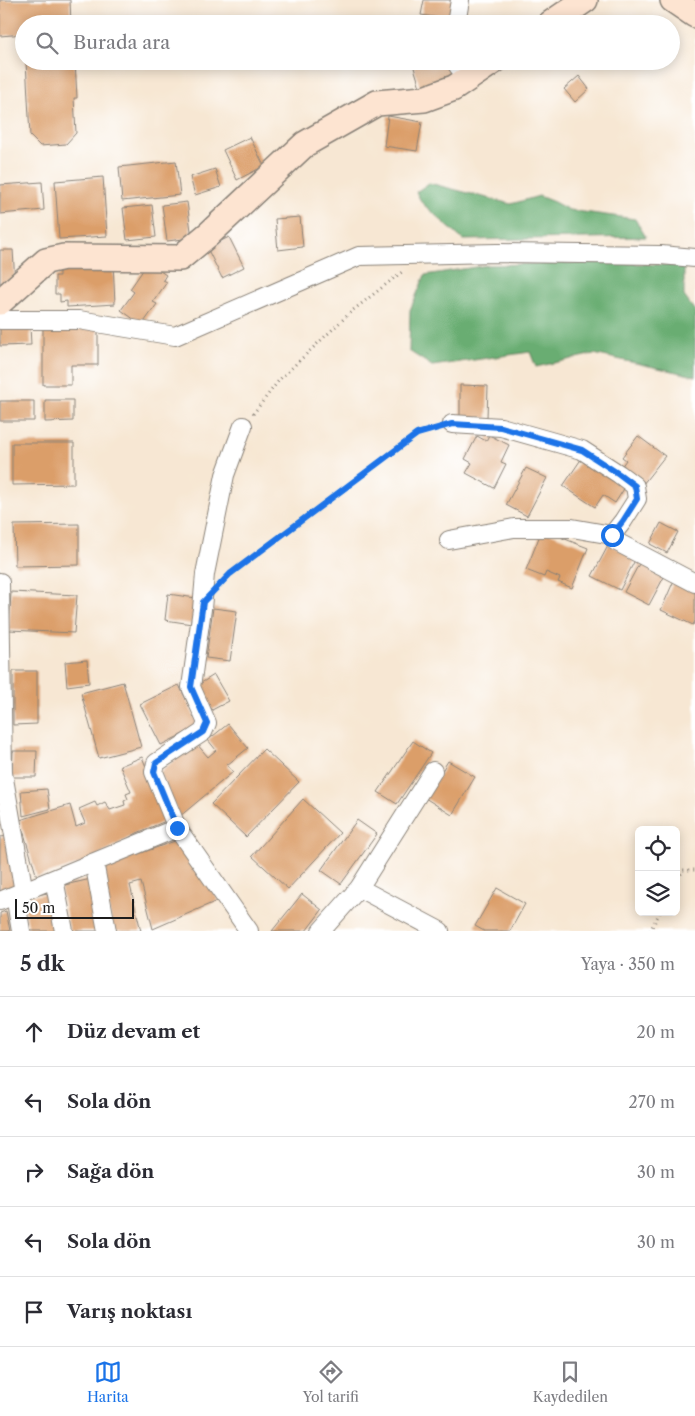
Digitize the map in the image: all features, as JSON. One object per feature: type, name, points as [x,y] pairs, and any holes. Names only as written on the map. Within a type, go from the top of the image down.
[{"type":"street","points":[[458,15],[460,0]]},
{"type":"street","points":[[563,15],[585,0]]},
{"type":"street","points":[[673,0],[695,15]]},
{"type":"street","points":[[0,302],[46,261],[64,257],[180,258],[210,233],[305,144],[377,102],[424,98],[454,88],[462,70]]},
{"type":"street","points":[[0,320],[80,320],[174,336],[358,256],[497,253],[661,255],[695,258]]},
{"type":"street","points":[[452,424],[501,427],[582,450],[619,474],[635,486],[637,499],[612,535]]},
{"type":"street","points":[[243,426],[225,475],[205,574],[191,687],[207,723],[203,732],[156,763],[154,772],[177,828],[249,931]]},
{"type":"street","points":[[449,540],[514,528],[572,528],[612,535]]},
{"type":"street","points":[[612,535],[615,541],[695,584]]},
{"type":"street","points":[[0,582],[3,773],[13,896],[21,931]]},
{"type":"street","points":[[321,931],[359,888],[433,771]]},
{"type":"street","points":[[13,896],[177,828]]},
{"type":"street","points":[[94,862],[107,931]]},
{"type":"street","points":[[54,879],[64,931]]},
{"type":"street","points":[[359,888],[440,931]]},
{"type":"path","points":[[243,426],[280,379],[352,312],[424,254]]},
{"type":"path","points":[[203,602],[230,574],[417,434],[452,424]]},
{"type":"path","points":[[680,875],[683,870],[695,870]]},
{"type":"path","points":[[650,931],[658,916]]},
{"type":"green space","points":[[429,183],[511,204],[539,196],[569,210],[635,219],[646,237],[463,240],[422,203],[416,192]]},
{"type":"green space","points":[[606,262],[684,266],[684,296],[695,311],[695,376],[594,354],[536,367],[530,352],[432,366],[409,351],[410,310],[425,275],[488,265]]},
{"type":"building","points":[[0,0],[70,0],[71,15],[15,15],[15,35],[0,36]]},
{"type":"building","points":[[424,0],[455,0],[453,15],[421,15]]},
{"type":"building","points":[[26,70],[75,70],[77,98],[74,98],[76,133],[66,144],[40,146],[30,136]]},
{"type":"building","points":[[415,70],[454,70],[456,76],[420,87]]},
{"type":"building","points":[[579,76],[589,89],[575,102],[564,89]]},
{"type":"building","points":[[388,116],[422,122],[417,151],[384,146]]},
{"type":"building","points":[[250,137],[264,166],[237,180],[223,150]]},
{"type":"building","points":[[176,161],[180,195],[122,201],[119,167]]},
{"type":"building","points":[[215,169],[221,187],[195,195],[190,177]]},
{"type":"building","points":[[103,177],[107,236],[59,239],[55,181]]},
{"type":"building","points":[[42,182],[44,210],[0,214],[0,185]]},
{"type":"building","points":[[187,202],[192,238],[167,241],[162,205]]},
{"type":"building","points":[[152,205],[156,237],[127,240],[123,208]]},
{"type":"building","points":[[300,217],[303,247],[278,250],[275,219]]},
{"type":"building","points":[[229,237],[244,267],[222,278],[207,248]]},
{"type":"building","points":[[0,250],[13,250],[15,282],[0,283]]},
{"type":"building","points":[[113,262],[115,304],[67,307],[67,301],[60,302],[60,294],[55,294],[55,276],[59,276],[59,269]]},
{"type":"building","points":[[148,263],[166,275],[163,280],[167,282],[153,302],[157,304],[142,325],[121,310],[134,292],[130,289]]},
{"type":"building","points":[[30,326],[31,345],[0,346],[0,327]]},
{"type":"building","points":[[43,328],[98,328],[98,365],[71,365],[71,385],[43,385]]},
{"type":"building","points":[[460,385],[488,386],[487,418],[460,418]]},
{"type":"building","points":[[45,400],[73,400],[73,421],[45,422]]},
{"type":"building","points":[[0,401],[34,401],[34,421],[0,421]]},
{"type":"building","points":[[489,435],[509,445],[501,462],[506,464],[494,488],[466,473],[472,463],[465,459],[477,436],[486,441]]},
{"type":"building","points":[[638,436],[665,456],[643,484],[621,467],[626,460],[622,457]]},
{"type":"building","points":[[12,443],[74,443],[74,484],[12,485]]},
{"type":"building","points":[[584,455],[627,484],[615,503],[603,495],[595,507],[563,486]]},
{"type":"building","points":[[526,468],[547,478],[527,516],[506,505]]},
{"type":"building","points":[[661,523],[678,532],[667,553],[650,544]]},
{"type":"building","points":[[79,524],[79,565],[15,566],[14,525]]},
{"type":"building","points":[[542,530],[588,548],[572,588],[558,582],[560,578],[546,572],[544,577],[526,570]]},
{"type":"building","points":[[609,544],[636,558],[620,590],[592,576]]},
{"type":"building","points":[[640,562],[665,575],[649,605],[624,592]]},
{"type":"building","points":[[675,578],[695,587],[695,621],[693,625],[661,610]]},
{"type":"building","points":[[11,592],[77,595],[74,633],[9,630]]},
{"type":"building","points":[[168,594],[196,598],[192,624],[165,620]]},
{"type":"building","points":[[213,608],[237,611],[230,661],[206,658]]},
{"type":"building","points":[[87,660],[89,683],[67,686],[65,662]]},
{"type":"building","points":[[13,671],[37,671],[37,724],[13,725]]},
{"type":"building","points":[[214,675],[229,701],[212,710],[198,685]]},
{"type":"building","points":[[123,682],[141,747],[99,758],[81,693]]},
{"type":"building","points":[[179,685],[199,726],[161,745],[140,704]]},
{"type":"building","points":[[228,724],[248,748],[227,765],[233,772],[179,817],[160,772],[196,743],[208,757],[216,750],[208,740]]},
{"type":"building","points":[[413,741],[431,753],[397,804],[378,792]]},
{"type":"building","points":[[264,749],[299,782],[246,837],[211,804]]},
{"type":"building","points":[[13,751],[37,751],[36,777],[12,777]]},
{"type":"building","points":[[142,757],[168,820],[137,833],[87,862],[37,877],[20,820],[70,805],[76,827],[85,823],[79,809],[95,802],[97,806],[105,802],[110,810],[125,805],[124,801],[128,799],[126,794],[131,792],[120,766]]},
{"type":"building","points":[[448,761],[475,777],[452,815],[425,798]]},
{"type":"building","points":[[47,789],[50,809],[23,816],[21,791]]},
{"type":"building","points":[[303,799],[340,833],[288,889],[252,856]]},
{"type":"building","points":[[357,820],[377,834],[341,884],[321,870]]},
{"type":"building","points":[[10,836],[17,891],[0,897],[0,837]]},
{"type":"building","points":[[175,841],[219,900],[153,929],[141,882],[130,885],[141,931],[114,931],[99,868]]},
{"type":"building","points":[[91,879],[102,931],[70,931],[60,886]]},
{"type":"building","points":[[497,888],[525,904],[510,931],[484,931],[475,926]]},
{"type":"building","points":[[52,892],[59,931],[29,931],[23,898]]},
{"type":"building","points":[[302,894],[322,910],[306,931],[272,931]]},
{"type":"building","points":[[6,911],[10,931],[0,931],[0,913]]},
{"type":"route","points":[[177,828],[154,772],[156,763],[203,732],[207,723],[191,687],[203,602],[230,574],[417,434],[452,424],[501,427],[582,450],[635,486],[637,499],[612,535]]}]
